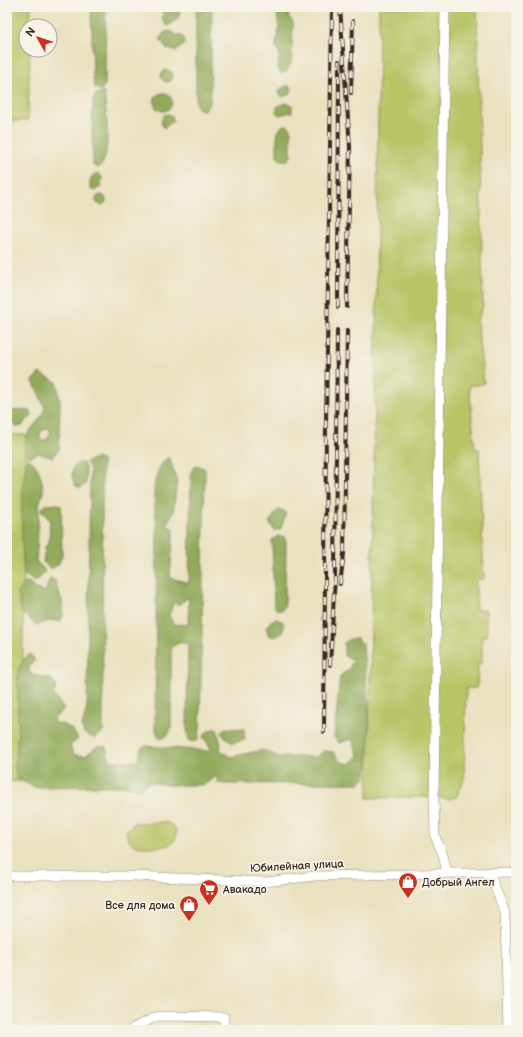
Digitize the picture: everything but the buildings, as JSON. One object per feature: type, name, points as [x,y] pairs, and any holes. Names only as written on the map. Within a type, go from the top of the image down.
[{"type":"street","points":[[445,7],[444,167],[434,796],[435,836],[443,856],[447,873]]},
{"type":"street","points":[[489,872],[505,913],[508,1030]]},
{"type":"street","name":"Юбилейная улица","points":[[7,876],[134,876],[266,882],[315,876],[516,872]]},
{"type":"street","points":[[133,1028],[158,1016],[224,1017],[224,1030]]},
{"type":"green space","points":[[7,7],[31,7],[30,18],[18,18],[18,58],[30,58],[28,120],[7,122]]},
{"type":"green space","points":[[91,7],[106,7],[105,85],[101,90],[95,88],[93,79]]},
{"type":"green space","points":[[163,7],[180,7],[177,19],[167,26],[163,21]]},
{"type":"green space","points":[[196,7],[212,7],[210,103],[204,110],[199,109],[196,104]]},
{"type":"green space","points":[[379,7],[477,7],[483,306],[477,321],[484,384],[469,386],[475,449],[479,449],[484,579],[476,580],[476,610],[486,610],[487,636],[482,636],[482,663],[478,663],[477,688],[466,688],[464,780],[456,797],[448,799],[424,797],[368,798],[376,348]]},
{"type":"green space","points":[[281,8],[291,8],[288,16],[293,23],[291,64],[287,71],[281,73],[278,69],[279,53],[276,47],[279,29],[277,14]]},
{"type":"green space","points":[[170,31],[176,35],[181,35],[184,39],[184,45],[176,51],[167,49],[161,41],[161,37],[165,32]]},
{"type":"green space","points":[[165,70],[169,70],[173,76],[169,82],[165,82],[161,78],[161,74]]},
{"type":"green space","points":[[286,86],[290,86],[292,89],[290,94],[282,97],[278,91]]},
{"type":"green space","points":[[100,92],[104,93],[107,146],[102,164],[97,168],[93,165],[93,99],[96,94]]},
{"type":"green space","points":[[163,93],[169,96],[172,102],[169,108],[163,111],[157,108],[154,102],[157,96]]},
{"type":"green space","points":[[286,103],[292,105],[292,112],[279,115],[276,112],[278,106]]},
{"type":"green space","points":[[168,114],[172,116],[173,121],[164,128],[161,122],[164,115]]},
{"type":"green space","points":[[287,125],[291,128],[291,156],[288,160],[280,160],[277,157],[278,132],[282,126]]},
{"type":"green space","points":[[98,173],[102,177],[101,187],[93,191],[90,188],[90,180],[93,175]]},
{"type":"green space","points":[[101,195],[106,200],[101,205],[96,200]]},
{"type":"green space","points":[[39,373],[57,382],[60,402],[59,450],[52,457],[38,453],[30,457],[25,453],[28,433],[39,420],[45,408],[33,381]],"holes":[[[46,428],[50,429],[50,434],[46,440],[40,439],[40,433]]]},
{"type":"green space","points":[[8,411],[30,411],[32,413],[31,417],[25,421],[22,426],[17,427],[15,424],[8,423]]},
{"type":"green space","points":[[7,435],[26,435],[21,781],[7,781]]},
{"type":"green space","points":[[168,457],[170,459],[177,481],[173,513],[166,525],[174,529],[170,575],[171,578],[189,583],[191,472],[194,467],[200,466],[205,469],[200,729],[198,740],[193,742],[189,740],[187,729],[188,643],[179,643],[171,647],[171,727],[169,734],[162,739],[158,736],[155,727],[157,524],[154,489],[155,480],[162,464]],"holes":[[[189,597],[188,625],[173,624],[169,615],[174,602],[178,605]]]},
{"type":"green space","points":[[96,458],[102,460],[103,732],[95,739],[84,733],[82,727],[87,707],[90,470],[86,462]]},
{"type":"green space","points":[[27,459],[29,459],[38,469],[43,487],[39,505],[36,561],[44,569],[44,574],[35,582],[24,574],[23,560],[22,502]]},
{"type":"green space","points":[[79,463],[83,463],[86,470],[86,484],[80,488],[75,485],[72,476],[73,467]]},
{"type":"green space","points":[[58,504],[61,506],[62,556],[58,565],[51,569],[43,562],[45,547],[49,542],[50,520],[41,509],[46,505]]},
{"type":"green space","points":[[278,510],[283,510],[286,514],[280,530],[274,530],[269,522]]},
{"type":"green space","points":[[278,536],[284,537],[286,542],[285,604],[282,610],[277,610],[274,606],[272,540]]},
{"type":"green space","points":[[50,579],[55,580],[62,601],[62,616],[60,622],[52,620],[36,625],[21,612],[18,593],[24,584],[29,582],[35,589],[45,592]]},
{"type":"green space","points":[[276,619],[282,621],[284,626],[282,633],[276,637],[269,636],[266,627],[271,621]]},
{"type":"green space","points":[[357,638],[363,645],[369,729],[368,762],[365,779],[359,783],[227,784],[218,783],[217,778],[215,777],[204,785],[167,785],[148,782],[141,789],[125,786],[35,787],[17,779],[15,765],[18,735],[18,670],[24,659],[30,654],[35,660],[29,667],[30,674],[51,679],[57,685],[53,694],[64,709],[54,718],[52,722],[68,727],[76,735],[78,739],[70,746],[74,755],[85,756],[98,746],[106,747],[111,761],[138,761],[141,748],[145,746],[209,751],[211,748],[203,737],[208,731],[217,729],[221,745],[220,750],[230,757],[263,750],[280,757],[316,757],[324,751],[333,752],[341,762],[350,764],[359,756],[352,739],[339,743],[334,737],[340,676],[349,669],[353,659],[344,656],[344,643],[350,639]]},
{"type":"green space","points":[[225,728],[244,729],[245,740],[232,743],[221,733]]},
{"type":"green space","points":[[134,823],[169,823],[176,829],[176,839],[169,845],[141,847],[130,842],[127,837],[127,830]]},
{"type":"railway","points":[[324,732],[326,423],[332,7]]},
{"type":"railway","points":[[340,7],[350,147],[347,307]]},
{"type":"railway","points":[[351,93],[353,21]]},
{"type":"railway","points":[[338,307],[339,61]]},
{"type":"railway","points":[[330,665],[335,577],[337,330]]},
{"type":"railway","points":[[340,584],[344,554],[347,330]]},
{"type":"place","name":"Добрый Ангел","points":[[408,899]]},
{"type":"place","name":"Авакадо","points":[[209,906]]},
{"type":"place","name":"Все для дома","points":[[189,922]]}]
